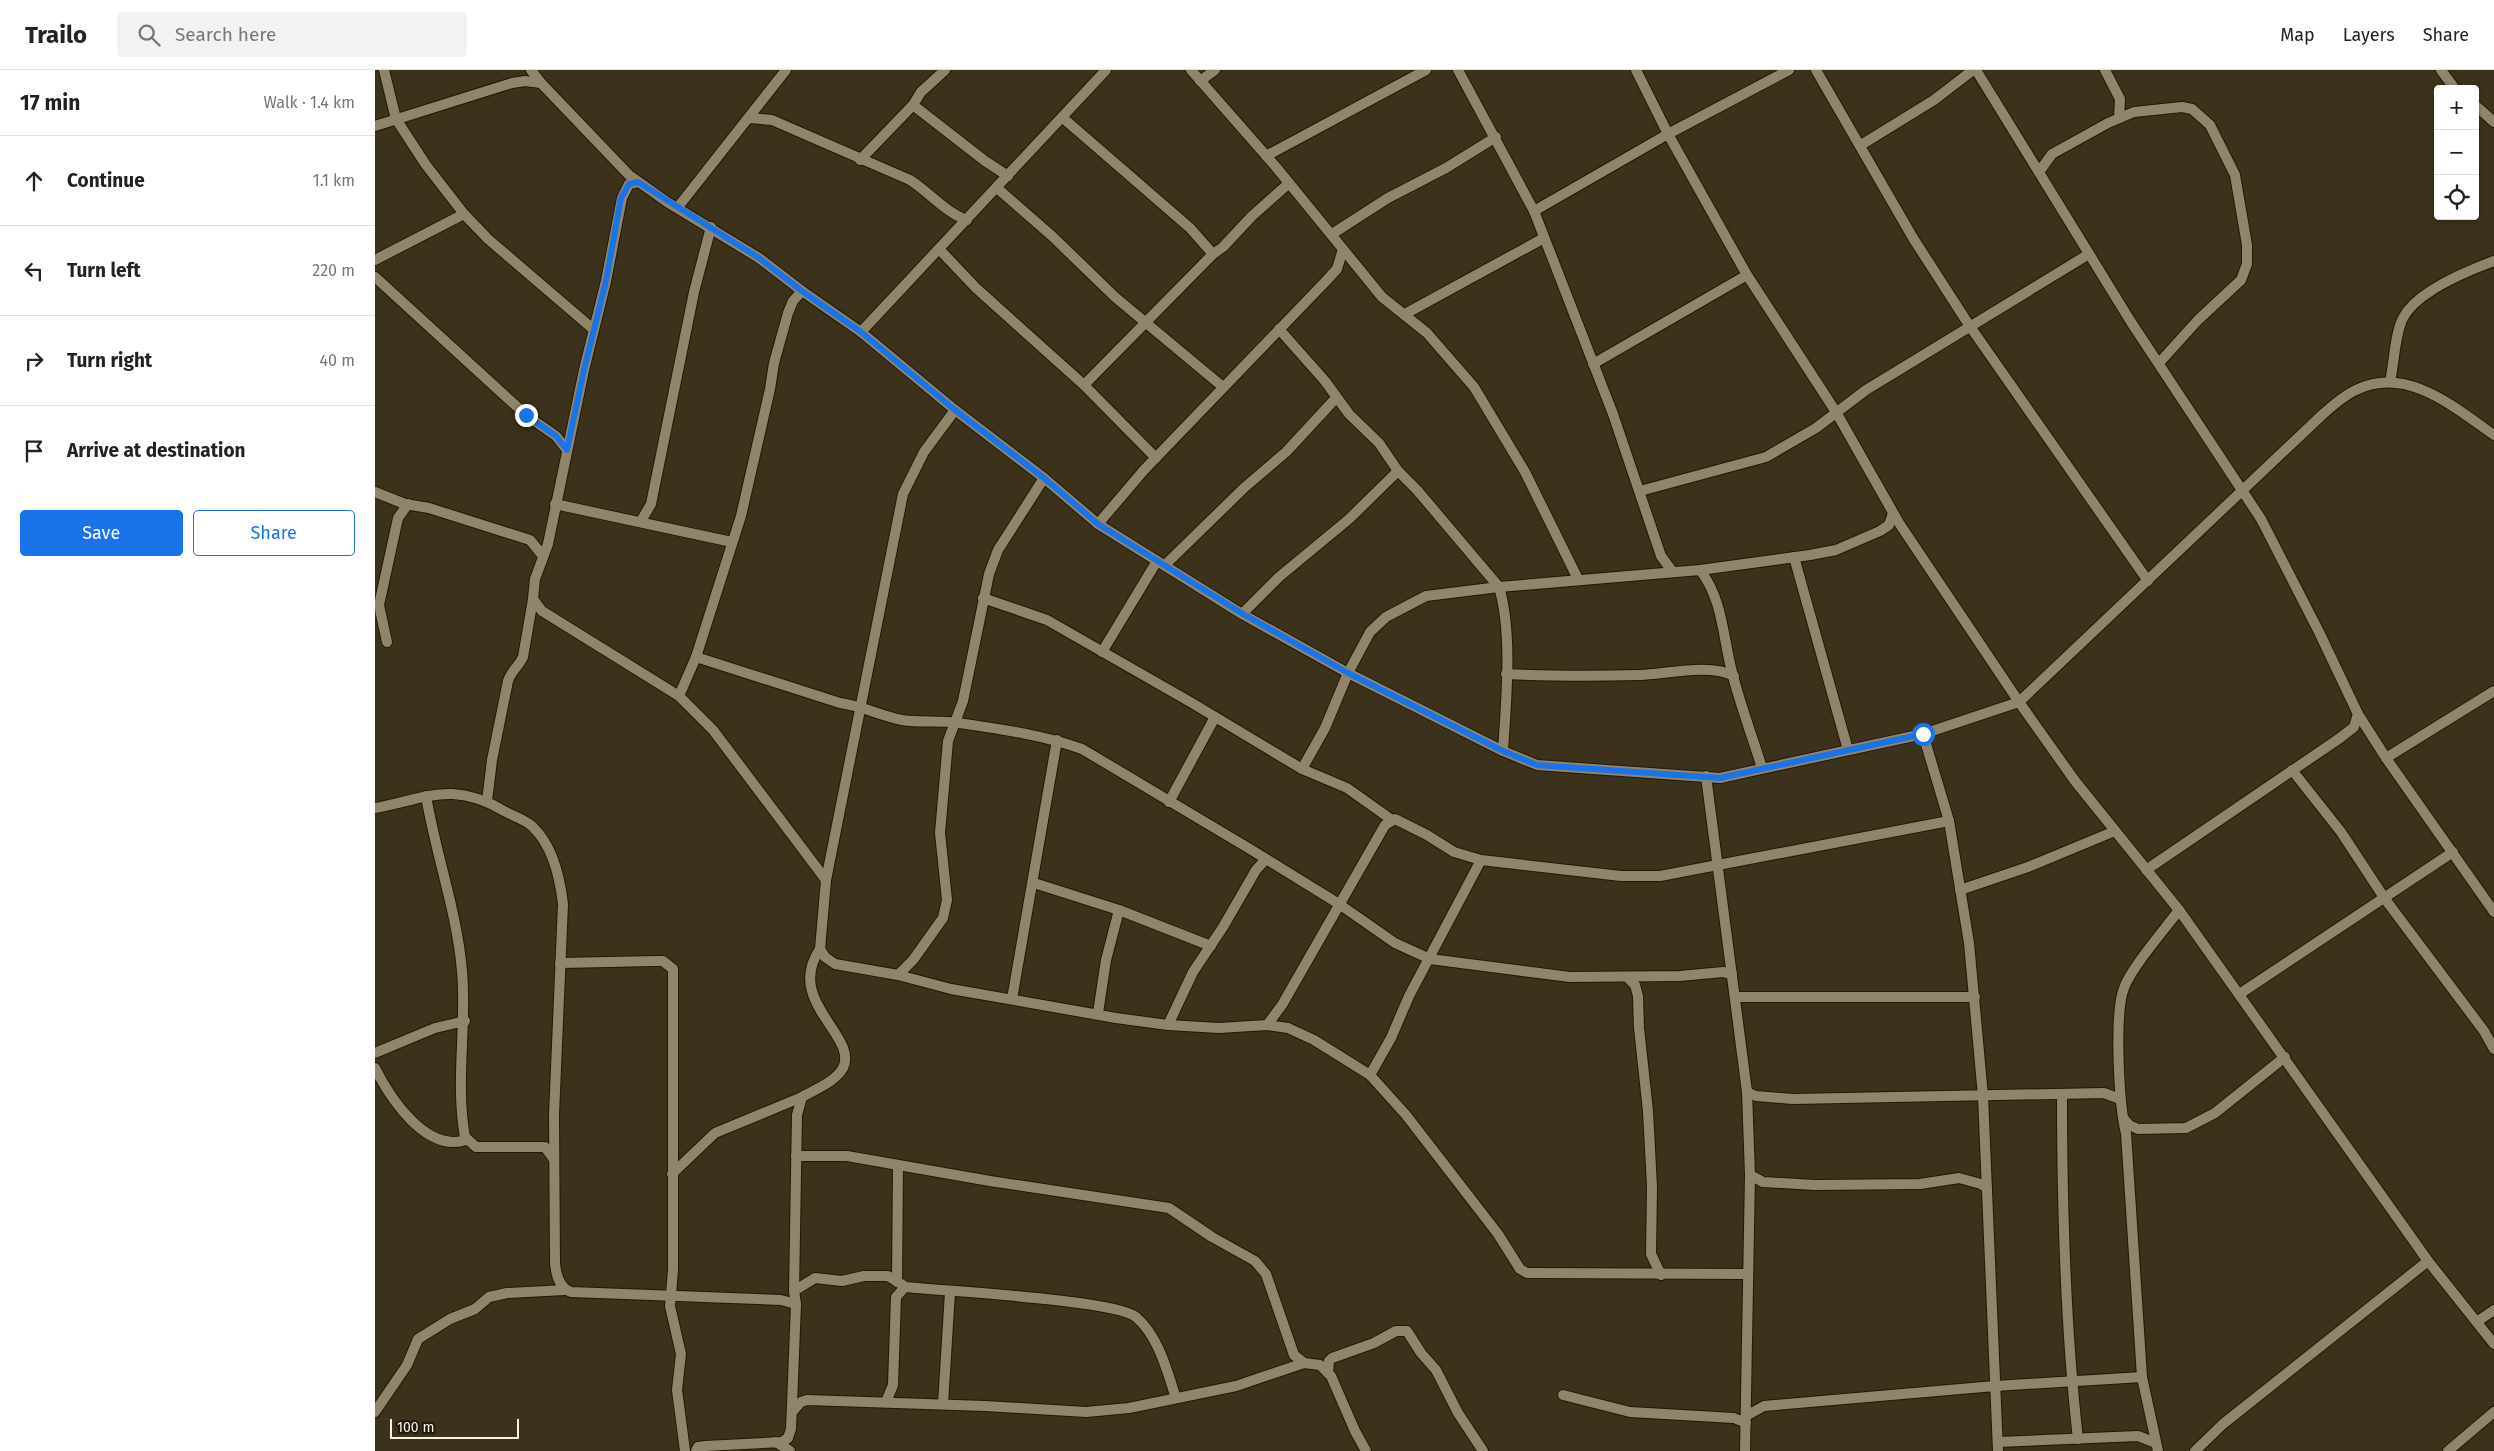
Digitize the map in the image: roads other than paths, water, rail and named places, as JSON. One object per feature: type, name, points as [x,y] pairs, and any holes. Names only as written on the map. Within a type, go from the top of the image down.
[{"type":"street","points":[[384,70],[396,119],[426,166],[464,214],[488,239],[593,329]]},
{"type":"street","points":[[531,70],[622,169],[638,182],[759,258],[861,332],[955,410],[1044,478],[1098,524],[1243,614],[1348,673],[1503,751],[1537,765],[1720,778],[1923,734],[2019,702],[2148,581],[2242,489],[2337,403],[2355,390],[2373,384],[2390,382],[2430,392],[2494,435]]},
{"type":"street","points":[[678,207],[736,131],[749,118],[786,70]]},
{"type":"street","points":[[860,160],[913,105],[921,92],[945,70]]},
{"type":"street","points":[[1191,70],[1332,234],[1382,297],[1405,314],[1446,353],[1474,387],[1529,480],[1579,579]]},
{"type":"street","points":[[1200,81],[1215,70]]},
{"type":"street","points":[[1266,156],[1426,70]]},
{"type":"street","points":[[1458,70],[1496,137],[1534,211],[1640,491],[1661,556],[1673,571]]},
{"type":"street","points":[[1636,70],[1668,134],[1747,275],[1836,412],[1893,513],[2019,702],[2075,781],[2179,910],[2241,993],[2428,1261],[2478,1321],[2494,1344]]},
{"type":"street","points":[[1534,211],[1668,134],[1789,70]]},
{"type":"street","points":[[1816,70],[1913,238],[1969,325],[2148,581]]},
{"type":"street","points":[[1861,145],[1934,100],[1974,70],[2089,254],[2242,489],[2283,561],[2358,714],[2386,758],[2494,912]]},
{"type":"street","points":[[2105,70],[2120,99],[2119,118]]},
{"type":"street","points":[[2441,70],[2452,85]]},
{"type":"street","points":[[861,332],[1063,118],[1102,71]]},
{"type":"street","points":[[375,126],[511,83],[525,81],[541,83]]},
{"type":"street","points":[[913,105],[985,161],[1008,176]]},
{"type":"street","points":[[2039,172],[2052,154],[2134,112],[2182,107],[2192,108],[2201,115],[2216,135],[2235,175],[2247,245],[2247,264],[2241,280],[2198,320],[2159,363]]},
{"type":"street","points":[[2479,109],[2494,122]]},
{"type":"street","points":[[749,118],[772,120],[860,160],[910,180],[926,190],[953,214],[967,220]]},
{"type":"street","points":[[1063,118],[1190,228],[1213,254]]},
{"type":"street","points":[[1332,234],[1388,198],[1446,168],[1496,137]]},
{"type":"street","points":[[487,801],[492,760],[508,681],[511,673],[523,657],[535,579],[543,556],[593,329],[606,281],[625,188],[622,169]]},
{"type":"street","points":[[625,188],[629,184],[638,182]]},
{"type":"street","points":[[1084,385],[1213,254],[1288,184]]},
{"type":"street","points":[[997,188],[1052,236],[1115,297],[1223,387]]},
{"type":"street","points":[[375,260],[464,214]]},
{"type":"street","points":[[641,521],[651,504],[694,292],[711,228]]},
{"type":"street","points":[[1405,314],[1544,238]]},
{"type":"street","points":[[939,249],[976,288],[1084,385],[1156,458]]},
{"type":"street","points":[[1098,524],[1156,458],[1337,269],[1343,249]]},
{"type":"street","points":[[1640,491],[1766,456],[1816,428],[1866,390],[1969,325],[2089,254]]},
{"type":"street","points":[[2390,382],[2401,323],[2418,299],[2494,261]]},
{"type":"street","points":[[1593,364],[1747,275]]},
{"type":"street","points":[[375,277],[526,415],[556,436],[567,450]]},
{"type":"street","points":[[679,696],[696,657],[749,489],[774,363],[793,301],[793,284]]},
{"type":"street","points":[[793,301],[802,291]]},
{"type":"street","points":[[1279,329],[1325,381],[1335,398],[1379,443],[1398,471],[1417,490],[1499,587],[1503,603],[1506,674],[1503,751]]},
{"type":"street","points":[[1102,652],[1161,563],[1286,452],[1335,398]]},
{"type":"street","points":[[672,1174],[715,1133],[802,1097],[833,1079],[843,1068],[846,1056],[843,1046],[815,1004],[810,971],[813,959],[820,949],[826,880],[903,494],[925,452],[955,410]]},
{"type":"street","points":[[1243,614],[1279,577],[1349,519],[1398,471]]},
{"type":"street","points":[[898,975],[913,960],[943,918],[947,900],[941,848],[941,814],[949,741],[957,723],[983,598],[998,550],[1044,478]]},
{"type":"street","points":[[375,492],[407,504],[429,508],[530,540],[543,556]]},
{"type":"street","points":[[387,642],[379,605],[398,518],[407,504]]},
{"type":"street","points":[[555,504],[732,542]]},
{"type":"street","points":[[1302,769],[1325,728],[1348,673],[1370,632],[1386,618],[1426,596],[1579,579],[1700,570],[1836,550],[1856,543],[1889,525],[1893,513]]},
{"type":"street","points":[[1794,557],[1848,750]]},
{"type":"street","points":[[1700,570],[1712,587],[1719,608],[1734,676],[1762,768]]},
{"type":"street","points":[[983,598],[1047,620],[1302,769],[1347,788],[1392,820],[1408,824],[1454,852],[1481,860],[1621,876],[1660,876],[1949,821]]},
{"type":"street","points":[[533,599],[542,611],[679,696],[713,730],[826,880]]},
{"type":"street","points":[[696,657],[840,703],[861,706],[900,719],[933,723],[957,723],[1057,740],[1082,749],[1339,904],[1395,943],[1430,959],[1570,977],[1628,978],[1723,972],[1732,974]]},
{"type":"street","points":[[1506,674],[1640,675],[1713,669],[1734,676]]},
{"type":"street","points":[[2386,758],[2494,691]]},
{"type":"street","points":[[2146,870],[2354,727],[2358,714]]},
{"type":"street","points":[[1169,802],[1215,717]]},
{"type":"street","points":[[1923,734],[1949,821],[1969,943],[1975,997],[1983,1096],[1998,1446],[2138,1436],[2157,1447]]},
{"type":"street","points":[[1012,999],[1034,883],[1057,740]]},
{"type":"street","points":[[2292,770],[2341,832],[2385,899],[2483,1031],[2494,1049]]},
{"type":"street","points":[[1706,776],[1747,1092],[1750,1175],[1745,1451]]},
{"type":"street","points":[[375,808],[426,796],[455,794],[487,801],[533,826],[544,840],[561,887],[563,928],[554,1090],[554,1161],[555,1263],[556,1274],[565,1290]]},
{"type":"street","points":[[426,796],[458,938],[465,1022],[461,1105],[467,1140],[476,1147],[545,1146],[554,1161]]},
{"type":"street","points":[[1267,1025],[1282,1005],[1385,825],[1392,820]]},
{"type":"street","points":[[1960,890],[2028,867],[2115,831]]},
{"type":"street","points":[[2241,993],[2453,852]]},
{"type":"street","points":[[1168,1026],[1193,972],[1211,946],[1256,870],[1265,860]]},
{"type":"street","points":[[1371,1075],[1391,1038],[1409,996],[1481,860]]},
{"type":"street","points":[[813,862],[829,864]]},
{"type":"street","points":[[1034,883],[1119,910],[1211,946]]},
{"type":"street","points":[[1098,1013],[1106,960],[1119,910]]},
{"type":"street","points":[[2157,1447],[2142,1377],[2126,1133],[2120,1099],[2119,1009],[2124,987],[2179,910]]},
{"type":"street","points":[[820,949],[825,957],[835,964],[898,975],[951,989],[1168,1026],[1219,1028],[1267,1025],[1288,1028],[1314,1040],[1371,1075],[1406,1115],[1497,1234],[1520,1269],[1535,1273],[1747,1274]]},
{"type":"street","points":[[560,963],[663,961],[673,969],[673,1270],[670,1294],[672,1319],[681,1354],[677,1390],[685,1451]]},
{"type":"street","points":[[1628,978],[1635,985],[1639,996],[1639,1028],[1648,1111],[1652,1187],[1651,1254],[1653,1264],[1661,1275]]},
{"type":"street","points":[[1736,998],[1975,997]]},
{"type":"street","points":[[375,1054],[435,1028],[465,1022]]},
{"type":"street","points":[[2122,1115],[2133,1128],[2186,1128],[2215,1113],[2285,1057]]},
{"type":"street","points":[[375,1068],[390,1096],[418,1126],[437,1138],[454,1142],[467,1140]]},
{"type":"street","points":[[1747,1092],[1756,1096],[1793,1099],[2104,1093],[2120,1099]]},
{"type":"street","points":[[2062,1094],[2071,1382],[2078,1439]]},
{"type":"street","points":[[696,1451],[698,1447],[705,1446],[776,1442],[788,1438],[793,1411],[796,1304],[794,1291],[797,1115],[802,1097]]},
{"type":"street","points":[[796,1156],[847,1156],[897,1166],[1169,1208],[1212,1237],[1255,1261],[1266,1274],[1295,1355],[1304,1363]]},
{"type":"street","points":[[886,1402],[893,1385],[896,1297],[901,1284],[897,1166]]},
{"type":"street","points":[[1750,1175],[1763,1182],[1815,1185],[1920,1184],[1959,1178],[1981,1184],[1987,1188]]},
{"type":"street","points":[[2195,1451],[2223,1424],[2428,1261]]},
{"type":"street","points":[[794,1291],[815,1278],[842,1281],[859,1276],[881,1275],[889,1276],[901,1284],[950,1292],[1045,1299],[1123,1310],[1131,1313],[1152,1337],[1162,1358],[1176,1398]]},
{"type":"street","points":[[375,1411],[407,1365],[418,1339],[450,1319],[475,1309],[489,1297],[507,1293],[565,1290],[571,1292],[670,1294],[781,1300],[796,1304]]},
{"type":"street","points":[[943,1404],[950,1292]]},
{"type":"street","points":[[2478,1321],[2494,1310]]},
{"type":"street","points":[[1328,1372],[1329,1361],[1332,1358],[1374,1343],[1396,1331],[1407,1332],[1421,1353],[1436,1370],[1458,1413],[1483,1451]]},
{"type":"street","points":[[793,1411],[801,1402],[807,1400],[943,1404],[1086,1412],[1129,1408],[1236,1386],[1304,1363],[1320,1365],[1328,1372],[1355,1432],[1366,1451]]},
{"type":"street","points":[[1563,1395],[1630,1412],[1746,1419],[1764,1406],[1995,1386],[2142,1377]]},
{"type":"street","points":[[2448,1451],[2494,1412]]},
{"type":"street","points":[[776,1442],[790,1451]]}]
